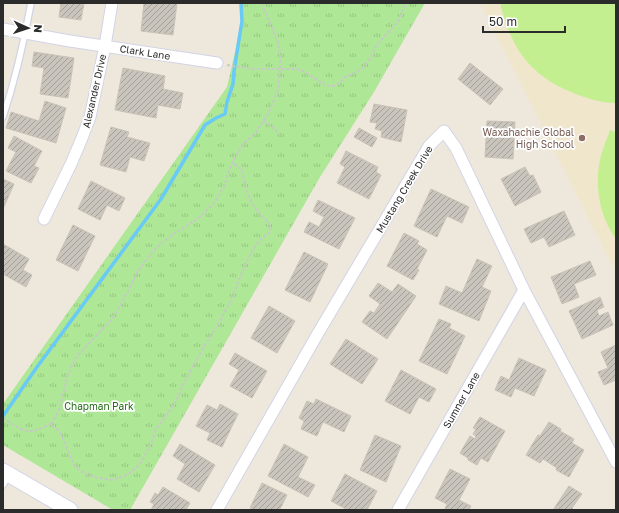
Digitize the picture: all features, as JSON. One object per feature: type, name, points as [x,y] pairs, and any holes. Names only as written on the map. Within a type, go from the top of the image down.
[{"type":"main road","points":[[5,477],[70,510]]},
{"type":"street","name":"Alexander Drive","points":[[44,219],[71,164],[90,117],[105,46],[112,3]]},
{"type":"street","name":"Clark Lane","points":[[3,29],[220,64]]},
{"type":"street","name":"Mustang Creek Drive","points":[[217,510],[317,335],[429,146],[444,131],[456,148],[524,290],[616,462]]},
{"type":"street","name":"Sumner Lane","points":[[398,510],[524,290]]},
{"type":"lane","points":[[3,118],[26,33],[31,3]]},
{"type":"path","points":[[3,418],[25,431],[51,424],[62,399],[71,366],[78,356],[112,319],[137,272],[157,247],[175,233],[196,220],[215,202],[224,186],[232,163],[242,146],[256,132],[264,120],[278,90],[280,55],[278,42],[262,3]]},
{"type":"path","points":[[220,64],[250,69],[301,70],[328,86],[333,86],[338,84],[345,77],[355,73],[365,66],[376,46],[398,22],[405,3]]},
{"type":"path","points":[[264,120],[280,134]]},
{"type":"path","points":[[51,424],[60,432],[76,467],[85,474],[113,480],[125,476],[135,469],[143,459],[151,444],[156,429],[174,404],[183,385],[229,304],[252,251],[261,239],[269,233],[271,228],[270,222],[259,213],[247,192],[242,171],[239,167],[232,163]]},
{"type":"shaded area","name":"Waxahachie Global High School","points":[[480,3],[616,3],[616,273]]},
{"type":"green space","name":"Chapman Park","points":[[241,3],[425,3],[374,92],[320,177],[130,510],[113,510],[3,445],[3,404],[227,87],[242,21]]},
{"type":"green space","points":[[500,3],[616,3],[616,103],[593,100],[571,92],[543,77],[533,68],[516,46],[504,19]]},
{"type":"green space","points":[[610,130],[616,132],[616,239],[606,223],[600,204],[598,184],[600,161]]},
{"type":"building","points":[[61,3],[84,3],[81,20],[59,17]]},
{"type":"building","points":[[144,3],[177,3],[173,35],[141,31]]},
{"type":"building","points":[[34,52],[74,58],[68,98],[40,94],[44,68],[32,66]]},
{"type":"building","points":[[470,63],[503,89],[490,105],[458,79]]},
{"type":"building","points":[[123,68],[165,76],[163,89],[183,93],[180,109],[158,105],[156,118],[115,110]]},
{"type":"building","points":[[45,101],[66,108],[56,143],[6,128],[11,112],[39,121]]},
{"type":"building","points":[[374,104],[407,110],[401,142],[381,137],[382,131],[375,129],[377,123],[370,122]]},
{"type":"building","points":[[487,121],[515,122],[513,159],[485,157]]},
{"type":"building","points":[[111,127],[129,132],[127,137],[150,143],[144,161],[130,157],[126,172],[100,165]]},
{"type":"building","points":[[359,128],[377,138],[372,147],[354,137]]},
{"type":"building","points":[[14,136],[42,151],[34,166],[39,168],[31,183],[6,171],[16,152],[8,148]]},
{"type":"building","points":[[346,151],[378,167],[376,172],[381,175],[369,199],[337,183],[345,167],[340,164]]},
{"type":"building","points":[[525,167],[530,176],[533,175],[541,192],[515,206],[501,179]]},
{"type":"building","points":[[3,179],[14,184],[3,209]]},
{"type":"building","points":[[91,181],[125,198],[119,211],[107,205],[100,220],[78,209]]},
{"type":"building","points":[[431,189],[469,207],[462,223],[447,216],[437,237],[414,226]]},
{"type":"building","points":[[318,200],[355,218],[339,249],[304,232],[309,222],[319,227],[324,217],[313,211]]},
{"type":"building","points":[[564,211],[575,235],[549,247],[544,237],[531,243],[524,229]]},
{"type":"building","points":[[73,225],[95,236],[78,271],[56,260]]},
{"type":"building","points":[[404,233],[419,241],[417,244],[427,250],[417,269],[419,270],[413,280],[387,266]]},
{"type":"building","points":[[3,244],[29,259],[23,270],[32,275],[26,287],[3,274]]},
{"type":"building","points":[[304,252],[328,264],[310,302],[285,290]]},
{"type":"building","points":[[477,259],[492,266],[482,287],[491,291],[479,321],[439,304],[446,286],[462,293]]},
{"type":"building","points":[[590,261],[596,275],[574,284],[579,297],[562,304],[551,277]]},
{"type":"building","points":[[378,283],[392,292],[398,284],[416,296],[387,339],[362,322],[370,311],[374,313],[380,304],[369,296]]},
{"type":"building","points":[[600,297],[604,307],[597,310],[599,316],[608,312],[613,325],[582,339],[569,311]]},
{"type":"building","points":[[269,306],[295,321],[277,353],[251,338]]},
{"type":"building","points":[[439,319],[451,324],[449,328],[465,336],[447,374],[419,361]]},
{"type":"building","points":[[346,339],[378,359],[362,384],[330,364]]},
{"type":"building","points":[[616,345],[616,380],[604,385],[598,372],[608,368],[601,352]]},
{"type":"building","points":[[235,353],[267,371],[252,398],[230,386],[239,370],[229,364]]},
{"type":"building","points":[[519,358],[546,370],[534,396],[515,388],[511,397],[495,390],[501,376],[509,380]]},
{"type":"building","points":[[401,370],[436,389],[429,402],[419,397],[410,414],[385,401]]},
{"type":"building","points":[[316,399],[351,416],[344,432],[323,422],[317,436],[301,429],[304,421],[299,418],[307,401],[314,404]]},
{"type":"building","points":[[220,404],[238,414],[222,447],[207,440],[210,433],[196,426],[207,405],[217,410]]},
{"type":"building","points":[[480,417],[505,431],[488,462],[481,458],[477,465],[460,453],[470,436],[475,439],[476,436],[473,434],[476,429],[473,428]]},
{"type":"building","points":[[549,422],[561,429],[560,431],[574,439],[572,443],[584,450],[569,477],[556,470],[557,468],[543,459],[540,463],[526,455],[538,435],[540,436]]},
{"type":"building","points":[[375,435],[401,446],[386,482],[360,470]]},
{"type":"building","points":[[180,444],[215,465],[199,492],[177,479],[185,464],[173,456]]},
{"type":"building","points":[[284,444],[308,457],[298,477],[315,485],[308,497],[268,476]]},
{"type":"building","points":[[450,469],[470,479],[459,500],[471,506],[469,510],[445,509],[447,504],[435,498]]},
{"type":"building","points":[[345,474],[377,491],[367,510],[348,510],[331,501]]},
{"type":"building","points":[[262,483],[287,495],[280,509],[282,510],[254,510],[250,508]]},
{"type":"building","points":[[569,486],[582,494],[572,508],[574,510],[553,510]]},
{"type":"building","points":[[163,487],[190,503],[186,510],[151,510],[154,504],[150,502],[155,493],[158,495]]},
{"type":"waterway","points":[[3,416],[37,367],[161,199],[205,125],[225,114],[233,84],[242,21],[241,3]]},
{"type":"place","name":"Waxahachie Global High School","points":[[582,138]]}]
